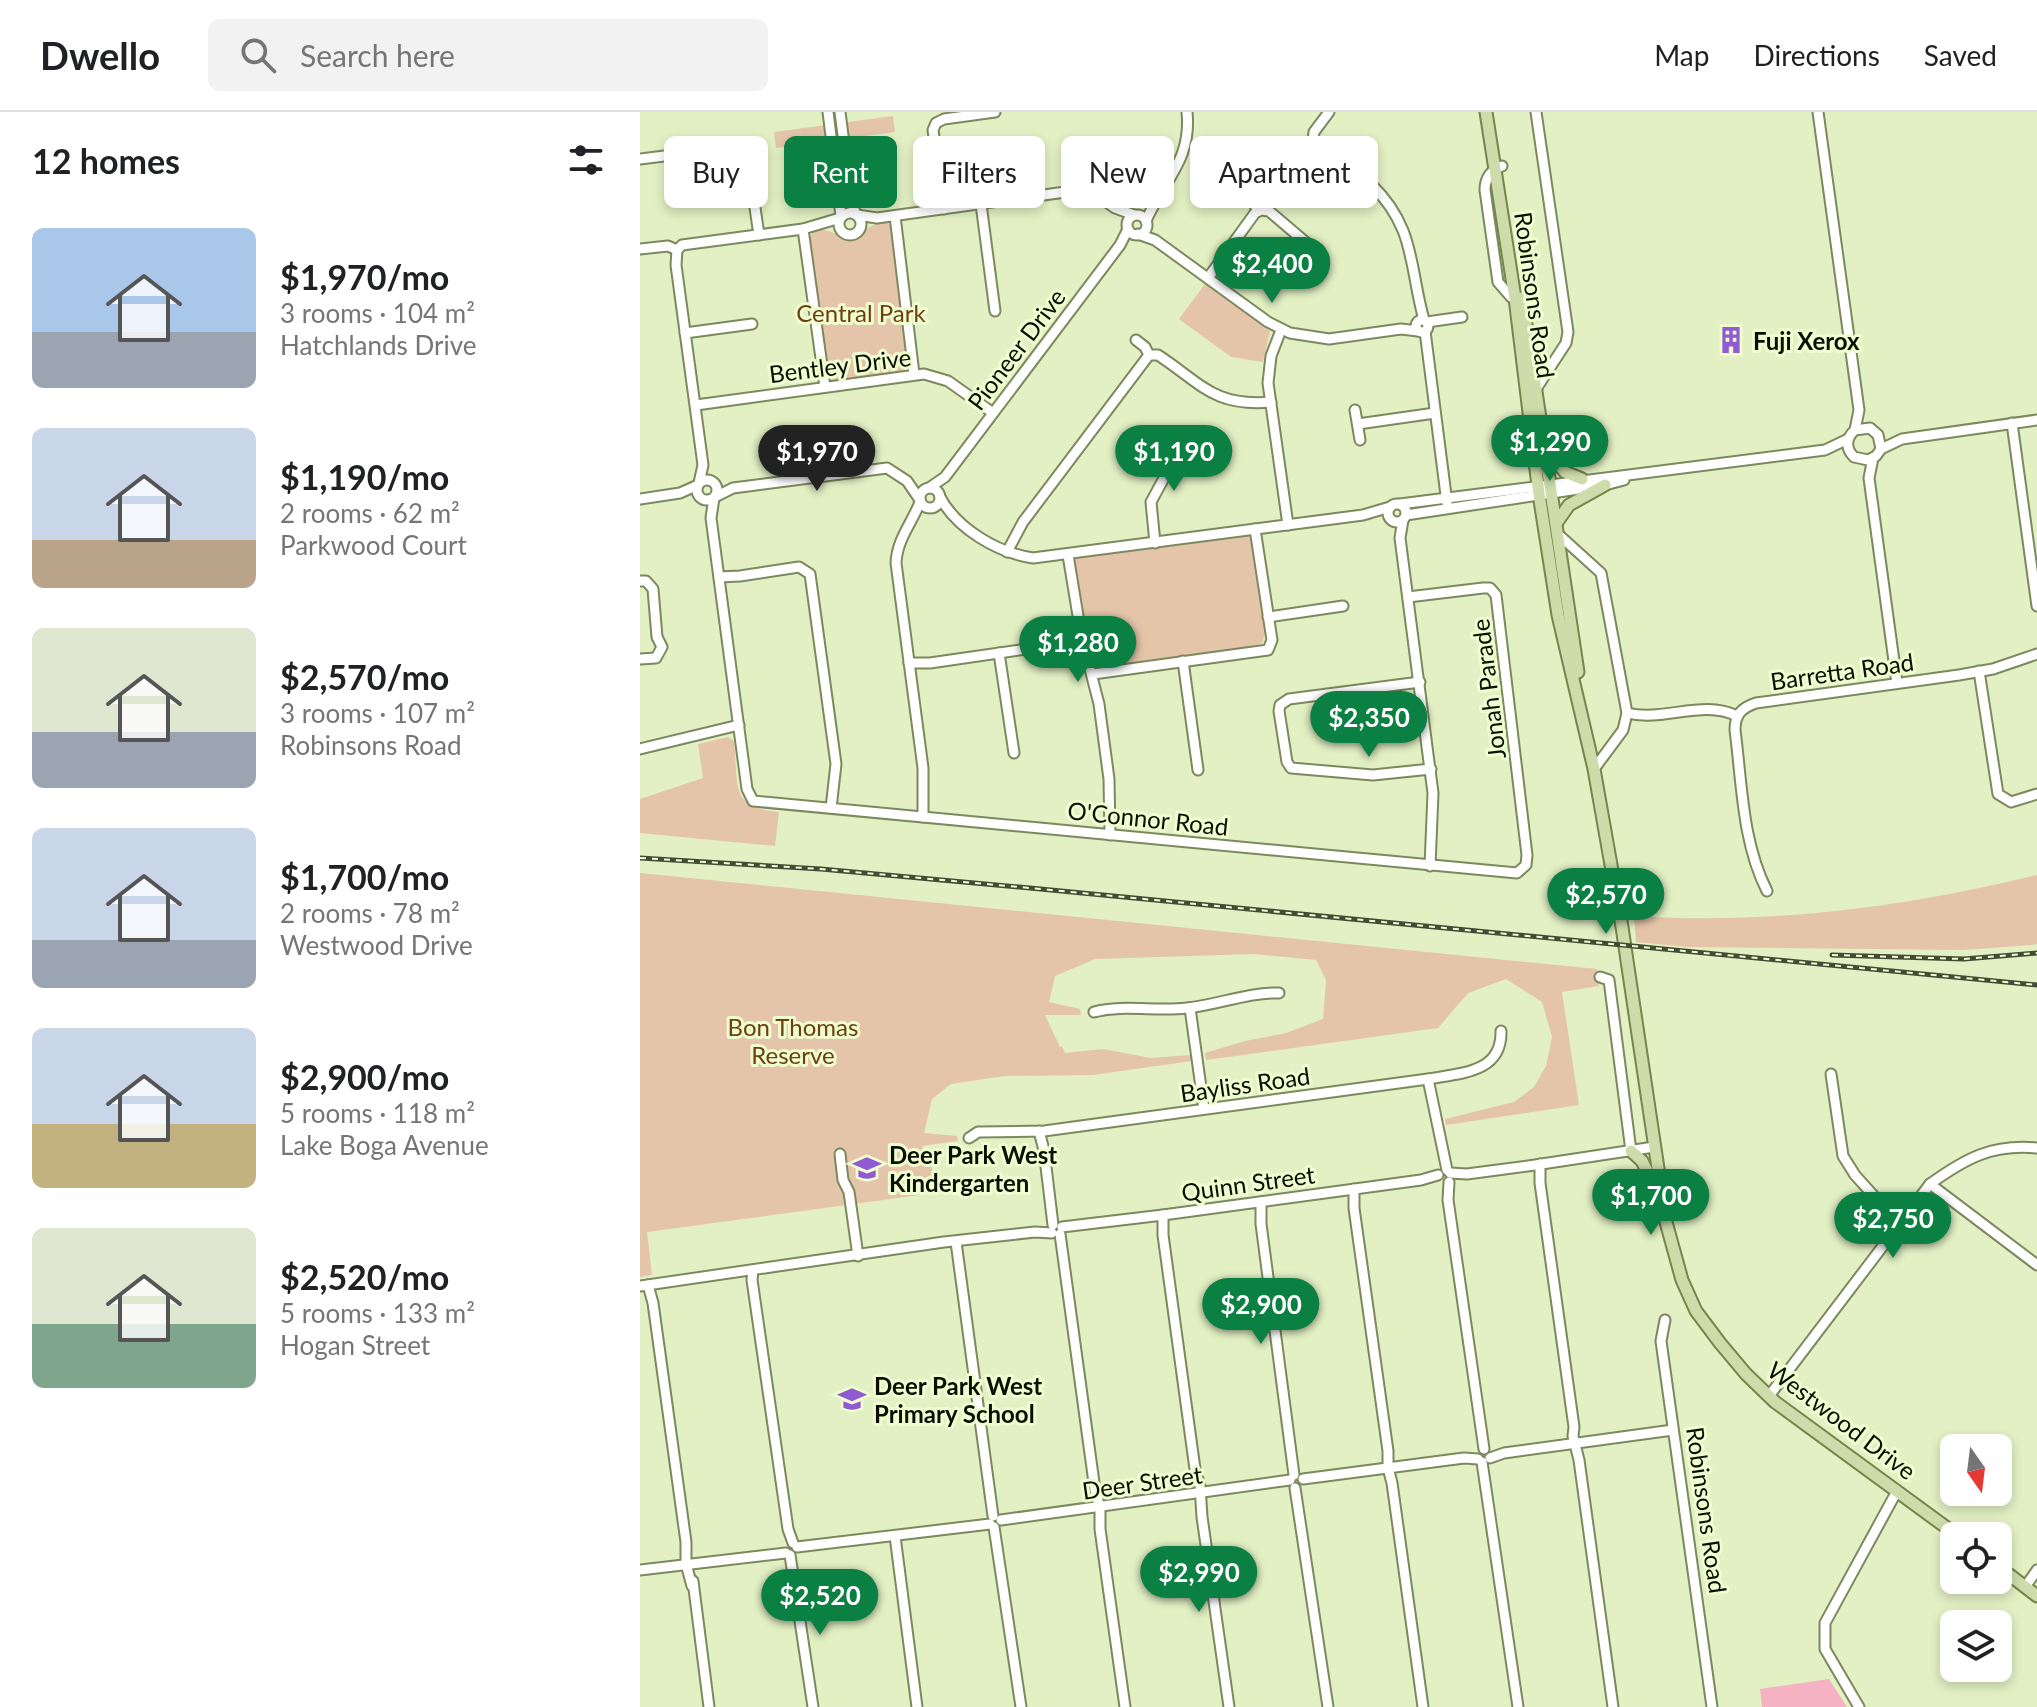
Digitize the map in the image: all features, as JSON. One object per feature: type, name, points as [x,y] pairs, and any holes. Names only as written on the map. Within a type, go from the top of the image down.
[{"type":"main road","name":"Robinsons Road","points":[[1486,112],[1546,449],[1584,721]]},
{"type":"main road","name":"Robinsons Road","points":[[1494,112],[1498,167]]},
{"type":"main road","name":"Robinsons Road","points":[[1518,298],[1538,490],[1558,615],[1594,769],[1622,927],[1654,1147]]},
{"type":"main road","points":[[1546,449],[1565,472],[1582,479]]},
{"type":"main road","points":[[1558,528],[1569,505],[1605,485]]},
{"type":"main road","name":"Westwood Drive","points":[[1654,1147],[1665,1215],[1682,1280],[1696,1311],[1720,1343],[1769,1396],[1940,1523]]},
{"type":"main road","points":[[1631,1151],[1647,1169],[1665,1215]]},
{"type":"main road","points":[[2012,1577],[2037,1596]]},
{"type":"street","points":[[828,112],[840,229]]},
{"type":"street","points":[[840,112],[852,205],[861,222],[860,229]]},
{"type":"street","points":[[944,209],[933,130],[936,123],[944,119],[995,112]]},
{"type":"street","points":[[1174,173],[1186,147],[1187,112]]},
{"type":"street","points":[[1332,112],[1316,144],[1371,185],[1399,221],[1412,255],[1446,502]]},
{"type":"street","points":[[1536,112],[1568,332],[1566,343],[1536,389]]},
{"type":"street","points":[[1552,488],[1582,479],[1639,476],[1825,450],[1848,439],[1855,430],[1859,410],[1818,112]]},
{"type":"street","points":[[640,159],[736,147],[742,149],[748,160],[759,235]]},
{"type":"street","points":[[711,518],[696,491],[703,465],[676,265],[677,250],[682,245],[819,226],[850,212],[877,218],[951,208]]},
{"type":"street","points":[[982,208],[995,311]]},
{"type":"street","points":[[1115,208],[1146,222],[1155,240]]},
{"type":"street","points":[[1115,208],[1132,231],[1155,240],[1281,330],[1303,337],[1329,339],[1462,317]]},
{"type":"street","points":[[1132,231],[1129,218],[1146,208]]},
{"type":"street","points":[[1132,231],[1145,229],[1151,208]]},
{"type":"street","points":[[1258,211],[1269,211],[1323,257]]},
{"type":"street","points":[[1208,278],[1258,211]]},
{"type":"street","points":[[895,216],[916,374]]},
{"type":"street","points":[[1251,222],[1264,216],[1274,218]]},
{"type":"street","points":[[819,226],[840,229],[852,235],[877,218]]},
{"type":"street","points":[[803,229],[825,387]]},
{"type":"street","name":"Pioneer Drive","points":[[939,496],[945,477],[1132,231]]},
{"type":"street","points":[[640,249],[668,246],[677,250]]},
{"type":"street","points":[[685,333],[752,324]]},
{"type":"street","points":[[1281,330],[1269,371],[1288,525]]},
{"type":"street","points":[[1136,340],[1149,355]]},
{"type":"street","points":[[1149,355],[1158,355],[1212,394],[1229,401],[1244,404],[1271,402]]},
{"type":"street","points":[[1010,553],[1018,531],[1033,508],[1149,355]]},
{"type":"street","name":"Bentley Drive","points":[[696,405],[916,374],[935,375],[948,381],[992,415]]},
{"type":"street","points":[[1355,410],[1360,440]]},
{"type":"street","points":[[1859,410],[1881,449]]},
{"type":"street","points":[[1358,424],[1435,413]]},
{"type":"street","points":[[1897,683],[1869,478],[1873,458],[1881,449],[1902,439],[2037,420]]},
{"type":"street","points":[[2012,423],[2037,606]]},
{"type":"street","points":[[1855,430],[1902,439]]},
{"type":"street","points":[[1179,433],[1202,452]]},
{"type":"street","points":[[1848,439],[1854,457],[1869,478]]},
{"type":"street","points":[[1155,543],[1151,502],[1190,443]]},
{"type":"street","points":[[1825,450],[1873,458]]},
{"type":"street","points":[[640,749],[740,728],[711,518],[717,487],[703,465]]},
{"type":"street","points":[[680,493],[702,500],[733,488],[880,468],[893,470],[907,481],[920,501],[931,508],[951,515],[990,543],[1010,553],[1041,558],[1363,515],[1395,506],[1605,485],[1639,476]]},
{"type":"street","name":"Pioneer Drive","points":[[928,488],[945,477]]},
{"type":"street","points":[[640,499],[680,493],[705,480],[733,488]]},
{"type":"street","points":[[907,481],[928,488],[939,496],[951,515]]},
{"type":"street","points":[[920,817],[923,768],[896,557],[922,492],[928,488]]},
{"type":"street","points":[[914,518],[937,505],[939,496]]},
{"type":"street","points":[[1363,515],[1397,519],[1446,502]]},
{"type":"street","points":[[1395,506],[1405,509],[1397,519]]},
{"type":"street","points":[[1395,506],[1431,769],[1433,799],[1427,866]]},
{"type":"street","points":[[1558,528],[1601,573],[1627,713],[1623,730]]},
{"type":"street","points":[[1093,674],[1255,651],[1270,636],[1255,529]]},
{"type":"street","points":[[1068,555],[1082,641],[1093,674],[1109,779],[1106,835]]},
{"type":"street","points":[[719,580],[786,570],[802,574],[811,588],[836,764],[831,808]]},
{"type":"street","points":[[640,584],[648,590],[653,602],[657,637],[654,651],[640,658]]},
{"type":"street","name":"Jonah Parade","points":[[1408,597],[1483,588],[1490,588],[1496,595],[1527,855],[1523,869]]},
{"type":"street","points":[[1268,617],[1343,606]]},
{"type":"street","points":[[909,666],[1082,641]]},
{"type":"street","points":[[999,653],[1014,753]]},
{"type":"street","name":"Barretta Road","points":[[1737,716],[1747,706],[1756,703],[1979,671],[2037,654]]},
{"type":"street","points":[[1183,661],[1198,770]]},
{"type":"street","points":[[1979,671],[1998,794],[2011,802],[2037,794]]},
{"type":"street","points":[[1420,682],[1295,699],[1284,706],[1281,717],[1287,758],[1307,769],[1373,775],[1431,769]]},
{"type":"street","points":[[1594,769],[1628,725],[1662,716],[1716,709],[1737,716],[1735,730],[1749,841],[1767,891]]},
{"type":"street","points":[[1627,713],[1662,716]]},
{"type":"street","name":"O'Connor Road","points":[[740,728],[747,782],[753,797],[768,802],[1427,866],[1511,873],[1523,869]]},
{"type":"street","points":[[1600,977],[1609,980],[1631,1151]]},
{"type":"street","points":[[1094,1012],[1190,1008],[1279,993]]},
{"type":"street","points":[[1190,1008],[1204,1109]]},
{"type":"street","name":"Bayliss Road","points":[[969,1138],[978,1132],[992,1130],[1041,1131],[1431,1079],[1490,1062],[1499,1053],[1501,1031]]},
{"type":"street","points":[[1831,1074],[1843,1156],[1855,1175],[1899,1224]]},
{"type":"street","points":[[1431,1079],[1518,1707]]},
{"type":"street","points":[[1041,1131],[1052,1208],[1062,1251],[1125,1707]]},
{"type":"street","points":[[1769,1396],[1930,1184],[1957,1164],[1990,1150],[2017,1146],[2037,1148]]},
{"type":"street","name":"Quinn Street","points":[[647,1285],[753,1273],[765,1266],[957,1245],[1654,1147]]},
{"type":"street","points":[[840,1154],[858,1256]]},
{"type":"street","points":[[1537,1165],[1613,1706]]},
{"type":"street","points":[[1930,1184],[2037,1265]]},
{"type":"street","points":[[1351,1189],[1423,1707]]},
{"type":"street","points":[[1258,1202],[1328,1707]]},
{"type":"street","points":[[1160,1216],[1229,1707]]},
{"type":"street","points":[[957,1245],[1021,1707]]},
{"type":"street","points":[[753,1273],[813,1707]]},
{"type":"street","points":[[647,1285],[653,1303],[709,1707]]},
{"type":"street","name":"Robinsons Road","points":[[1665,1320],[1661,1341],[1712,1707]]},
{"type":"street","name":"Deer Street","points":[[640,1570],[1673,1430]]},
{"type":"street","points":[[1859,1707],[1825,1649],[1825,1623],[1897,1491]]},
{"type":"street","points":[[893,1536],[917,1707]]},
{"type":"street","points":[[2025,1587],[2037,1570]]},
{"type":"green space","points":[[893,116],[895,132],[865,136],[784,136],[784,147],[776,148],[774,132]]},
{"type":"green space","name":"Central Park","points":[[884,222],[892,228],[910,367],[903,372],[832,380],[828,378],[809,238],[818,230],[849,237]]},
{"type":"green space","points":[[1205,284],[1270,331],[1263,362],[1231,357],[1179,319]]},
{"type":"green space","points":[[1248,535],[1252,539],[1265,634],[1262,643],[1104,668],[1095,664],[1085,632],[1074,560],[1078,557]]},
{"type":"green space","points":[[728,737],[734,741],[737,781],[744,799],[751,805],[779,812],[775,846],[640,833],[640,799],[703,778],[698,744]]},
{"type":"green space","name":"Bon Thomas Reserve","points":[[640,873],[1597,969],[1599,986],[1562,992],[1579,1105],[1446,1125],[1445,1119],[1514,1102],[1534,1087],[1546,1066],[1552,1037],[1542,1002],[1506,979],[1468,993],[1438,1028],[1206,1060],[1205,1053],[1286,1033],[1323,1019],[1326,980],[1316,960],[1254,954],[1095,959],[1055,976],[1049,1002],[1080,1009],[1081,1015],[1045,1015],[1065,1053],[1103,1049],[1151,1058],[1191,1055],[1192,1061],[1093,1075],[1005,1076],[951,1084],[932,1099],[924,1133],[957,1136],[958,1141],[922,1146],[942,1192],[647,1232],[652,1275],[640,1277]]},
{"type":"green space","points":[[2037,875],[2037,944],[2032,945],[1963,950],[1687,947],[1636,942],[1634,916],[1736,918],[1837,911],[1937,896]]},
{"type":"shaded area","points":[[1829,1679],[1847,1707],[1762,1707],[1760,1689]]},
{"type":"railway","points":[[640,858],[821,869],[2037,985]]},
{"type":"railway","points":[[1832,955],[1964,959],[2037,953]]},
{"type":"place","name":"Fuji Xerox","points":[[1731,340]]},
{"type":"place","name":"Deer Park West Kindergarten","points":[[867,1168]]},
{"type":"place","name":"Deer Park West Primary School","points":[[852,1399]]}]
